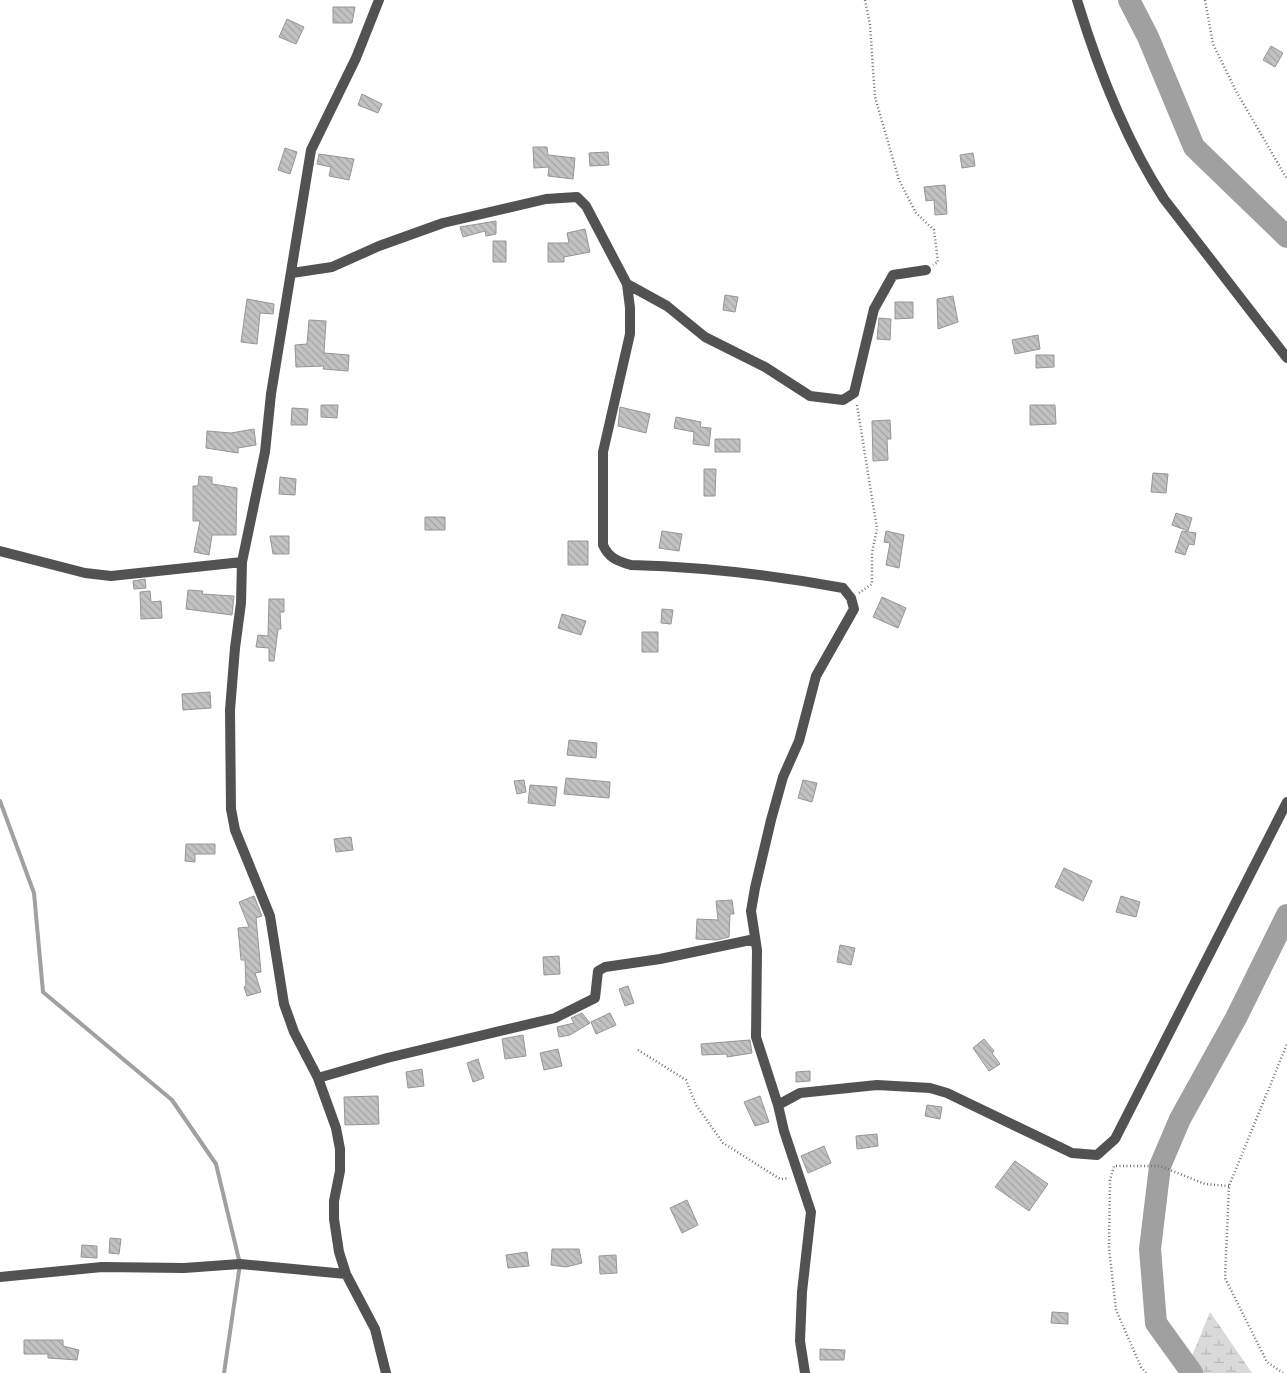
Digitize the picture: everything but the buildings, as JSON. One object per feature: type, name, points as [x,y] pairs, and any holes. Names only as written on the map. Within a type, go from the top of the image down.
[{"type":"street","points":[[379,0],[356,58],[311,150],[271,394],[265,452],[242,562],[241,603],[230,710],[231,809],[235,830],[270,916],[284,1004],[294,1032],[318,1078],[336,1128],[340,1149],[334,1219],[339,1252],[346,1274],[375,1329],[386,1373]]},
{"type":"street","points":[[1077,0],[1134,150],[1148,174],[1164,199],[1287,358]]},
{"type":"street","points":[[292,273],[332,267],[379,246],[443,222],[568,196],[577,197],[586,206],[627,284],[630,308],[630,334],[603,452],[603,545],[608,555],[630,565],[702,569],[822,584],[844,588],[851,598],[854,610],[816,676],[799,741],[783,777],[761,857],[751,911],[755,938],[756,1037],[811,1217],[802,1292],[800,1341],[806,1373]]},
{"type":"street","points":[[627,284],[667,306],[705,337],[765,367],[810,396],[843,400],[854,393],[874,309],[893,275],[926,270]]},
{"type":"street","points":[[0,551],[85,573],[111,576],[242,562]]},
{"type":"street","points":[[778,1105],[800,1094],[810,1092],[877,1085],[930,1088],[947,1093],[1072,1153],[1097,1155],[1115,1139],[1262,847],[1287,802]]},
{"type":"street","points":[[318,1078],[387,1058],[556,1018],[595,998],[598,971],[605,968],[660,959],[755,938]]},
{"type":"street","points":[[0,1277],[102,1267],[184,1268],[240,1264],[346,1274]]},
{"type":"path","points":[[865,0],[870,26],[875,97],[899,180],[916,213],[934,230],[938,262],[926,270]]},
{"type":"path","points":[[1205,0],[1213,44],[1236,92],[1287,179]]},
{"type":"path","points":[[851,598],[872,584],[872,553],[877,529],[854,393]]},
{"type":"path","points":[[1283,1373],[1267,1362],[1225,1278],[1229,1186],[1287,1044]]},
{"type":"path","points":[[638,1050],[686,1080],[696,1105],[723,1143],[780,1180],[797,1176]]},
{"type":"path","points":[[1146,1373],[1141,1367],[1116,1310],[1109,1248],[1110,1180],[1114,1166],[1160,1166],[1205,1184],[1229,1186]]},
{"type":"green space","points":[[1210,1312],[1252,1373],[1185,1373]]},
{"type":"waterway","points":[[1129,0],[1148,37],[1194,147],[1287,237]]},
{"type":"waterway","points":[[0,801],[34,893],[43,992],[172,1100],[216,1164],[240,1264],[224,1373]]},
{"type":"waterway","points":[[1192,1373],[1156,1323],[1150,1249],[1160,1166],[1180,1119],[1236,1018],[1287,915]]}]
